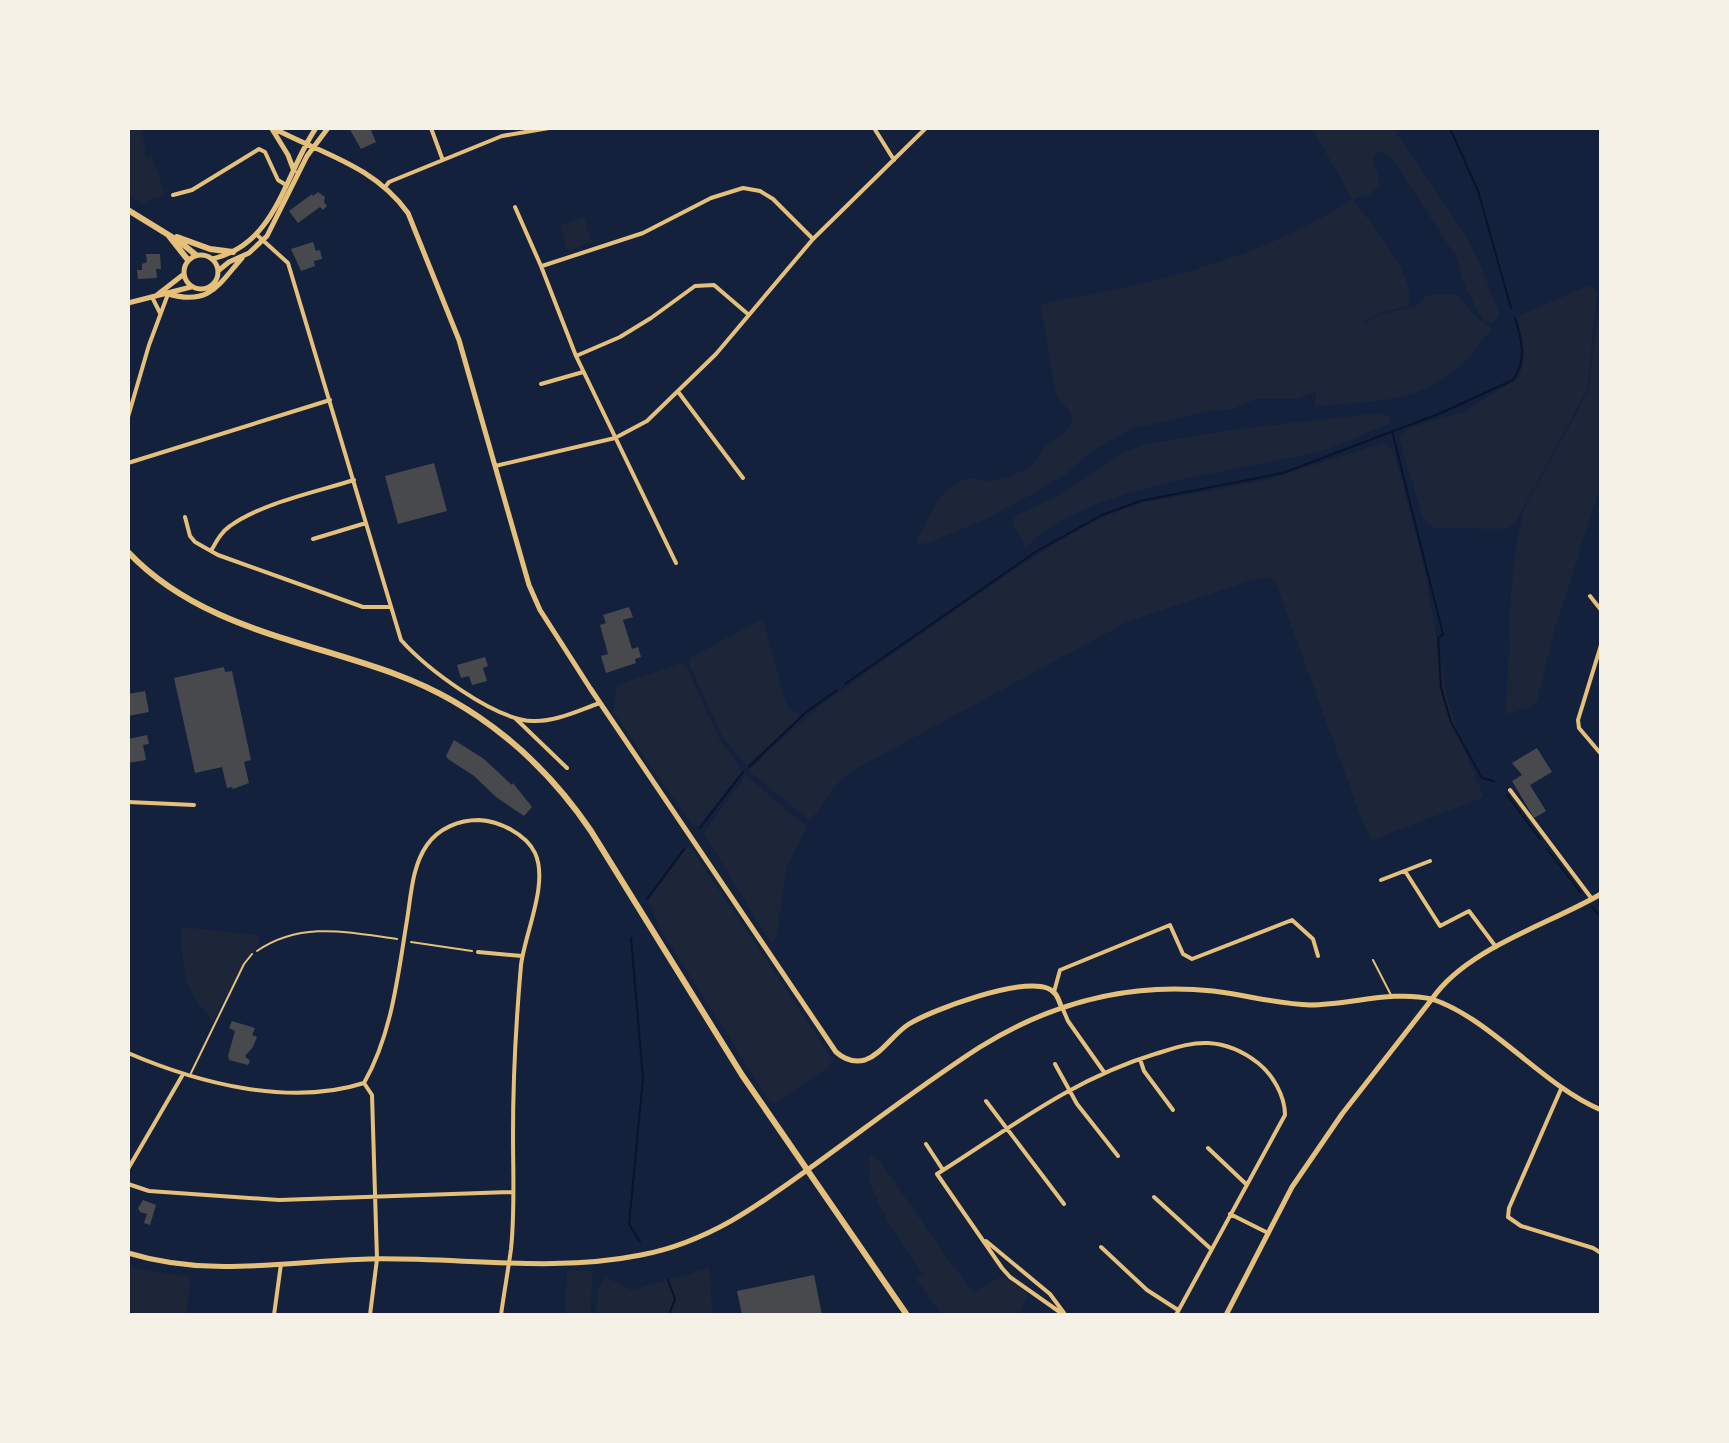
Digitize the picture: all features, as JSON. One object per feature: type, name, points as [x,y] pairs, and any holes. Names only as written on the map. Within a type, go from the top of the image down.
[{"type":"highway","points":[[128,210],[196,255]]},
{"type":"highway","points":[[166,234],[210,249],[233,252]]},
{"type":"highway","points":[[166,234],[188,260]]},
{"type":"highway","points":[[128,552],[187,599],[224,618],[399,675],[438,693],[475,714],[533,760],[579,813],[742,1075],[907,1315]]},
{"type":"main road","points":[[272,128],[335,156],[385,187],[408,213],[459,340],[529,585],[540,610],[841,1056],[858,1061],[870,1057],[909,1024],[963,1001],[1043,987],[1054,992],[1061,1006]]},
{"type":"main road","points":[[272,128],[294,171]]},
{"type":"main road","points":[[168,294],[177,297],[209,294],[218,288],[243,257],[263,241],[274,226],[316,128]]},
{"type":"main road","points":[[154,296],[184,274],[188,260],[196,255],[212,259],[233,252],[257,235],[290,187],[294,171],[311,145],[328,128]]},
{"type":"main road","points":[[218,271],[229,262],[243,257]]},
{"type":"main road","points":[[128,303],[192,287],[209,287],[217,279],[218,271],[212,259]]},
{"type":"main road","points":[[184,274],[192,287]]},
{"type":"main road","points":[[1226,1315],[1283,1200],[1323,1140],[1440,987],[1464,965],[1601,894]]},
{"type":"main road","points":[[128,1253],[193,1267],[377,1259],[569,1263],[619,1259],[682,1245],[732,1222],[990,1040],[1017,1025],[1061,1006],[1113,994],[1162,989],[1211,991],[1307,1005],[1391,996],[1432,999],[1465,1015],[1561,1089],[1601,1110]]},
{"type":"street","points":[[431,128],[442,158]]},
{"type":"street","points":[[385,187],[389,182],[442,158],[502,136],[549,128]]},
{"type":"street","points":[[874,128],[894,160]]},
{"type":"street","points":[[495,466],[615,438],[647,421],[679,393],[813,239],[926,128]]},
{"type":"street","points":[[173,195],[192,190],[259,149],[265,152],[278,180],[290,187]]},
{"type":"street","points":[[541,266],[643,233],[711,198],[743,188],[760,191],[773,199],[813,239]]},
{"type":"street","points":[[515,207],[583,372],[676,563]]},
{"type":"street","points":[[257,235],[288,263],[401,640],[419,660],[488,705],[513,716],[534,721],[569,715],[600,703]]},
{"type":"street","points":[[576,356],[620,337],[695,286],[714,285],[749,315]]},
{"type":"street","points":[[128,417],[168,294]]},
{"type":"street","points":[[154,296],[160,313]]},
{"type":"street","points":[[541,384],[583,372]]},
{"type":"street","points":[[679,393],[743,478]]},
{"type":"street","points":[[128,463],[330,400]]},
{"type":"street","points":[[211,551],[220,535],[230,526],[258,512],[354,480]]},
{"type":"street","points":[[185,517],[190,536],[211,551],[363,607],[390,607]]},
{"type":"street","points":[[313,539],[366,523]]},
{"type":"street","points":[[1590,596],[1601,610]]},
{"type":"street","points":[[1601,645],[1578,720],[1579,728],[1601,754]]},
{"type":"street","points":[[513,716],[567,768]]},
{"type":"street","points":[[1510,790],[1592,899]]},
{"type":"street","points":[[128,802],[194,805]]},
{"type":"street","points":[[128,1053],[182,1076],[228,1087],[285,1091],[345,1089],[364,1083],[377,1060],[388,1024],[415,873],[427,844],[454,823],[483,820],[496,823],[522,838],[534,851],[539,887],[522,956],[513,1079],[513,1192],[501,1315]]},
{"type":"street","points":[[1381,880],[1430,861]]},
{"type":"street","points":[[1405,871],[1440,926],[1469,911],[1496,947]]},
{"type":"street","points":[[1054,992],[1060,970],[1170,925],[1183,954],[1192,959],[1292,920],[1313,939],[1318,956]]},
{"type":"street","points":[[478,952],[522,956]]},
{"type":"street","points":[[1061,1006],[1104,1072]]},
{"type":"street","points":[[1065,1315],[1010,1277],[937,1174],[1046,1102],[1104,1072],[1140,1059],[1185,1045],[1210,1043],[1234,1049],[1262,1066],[1283,1098],[1285,1115],[1177,1313],[1101,1247]]},
{"type":"street","points":[[1140,1059],[1144,1071],[1173,1110]]},
{"type":"street","points":[[1055,1064],[1103,1140],[1118,1156]]},
{"type":"street","points":[[128,1169],[182,1076]]},
{"type":"street","points":[[364,1083],[372,1095],[377,1259],[370,1315]]},
{"type":"street","points":[[1561,1089],[1509,1208],[1508,1217],[1521,1226],[1601,1253]]},
{"type":"street","points":[[986,1101],[1064,1204]]},
{"type":"street","points":[[926,1144],[943,1170]]},
{"type":"street","points":[[1208,1148],[1246,1184]]},
{"type":"street","points":[[128,1184],[149,1191],[279,1200],[513,1192]]},
{"type":"street","points":[[1154,1197],[1211,1249]]},
{"type":"street","points":[[1230,1214],[1266,1232]]},
{"type":"street","points":[[983,1238],[1050,1294],[1065,1315]]},
{"type":"street","points":[[274,1315],[281,1264]]},
{"type":"lane","points":[[189,1077],[244,964],[252,954]]},
{"type":"lane","points":[[1373,960],[1391,996]]},
{"type":"path","points":[[252,954],[277,938],[319,930],[399,940]]},
{"type":"path","points":[[409,942],[478,952]]},
{"type":"shaded area","points":[[128,128],[142,128],[146,157],[151,154],[166,195],[153,198],[143,205],[128,194]]},
{"type":"shaded area","points":[[1312,128],[1393,128],[1464,234],[1479,261],[1500,316],[1491,324],[1482,319],[1466,288],[1455,255],[1394,162],[1382,152],[1377,152],[1373,160],[1381,186],[1368,195],[1353,199],[1391,251],[1410,295],[1408,307],[1377,315],[1361,326],[1378,315],[1414,307],[1425,297],[1457,295],[1478,319],[1492,329],[1468,359],[1432,386],[1396,398],[1315,407],[1316,389],[1314,393],[1295,399],[1255,399],[1233,409],[1208,411],[1131,429],[1092,451],[1066,474],[984,520],[928,543],[916,542],[934,506],[954,485],[966,479],[984,481],[1012,476],[1033,464],[1044,447],[1069,428],[1072,419],[1056,394],[1040,304],[1161,279],[1242,254],[1317,220],[1352,199]]},
{"type":"shaded area","points":[[584,217],[592,242],[568,251],[560,225]]},
{"type":"shaded area","points":[[1592,286],[1597,294],[1587,390],[1515,523],[1507,529],[1435,528],[1426,522],[1421,513],[1399,438],[1409,428],[1463,412],[1519,378],[1525,355],[1518,319]]},
{"type":"shaded area","points":[[1599,307],[1601,483],[1555,629],[1537,702],[1506,714],[1511,593],[1524,508],[1588,392]]},
{"type":"shaded area","points":[[1381,413],[1389,416],[1390,421],[1385,426],[1329,448],[1164,484],[1083,510],[1050,528],[1025,549],[1024,541],[1011,523],[1017,515],[1054,498],[1120,454],[1142,445],[1231,430]]},
{"type":"shaded area","points":[[1383,443],[1393,449],[1423,562],[1447,696],[1460,740],[1484,797],[1376,839],[1371,838],[1276,584],[1269,577],[1245,582],[1127,622],[852,771],[837,784],[810,821],[749,771],[826,701],[1009,573],[1073,533],[1141,503],[1264,481]]},
{"type":"shaded area","points":[[763,620],[786,704],[793,712],[799,713],[799,719],[746,765],[722,736],[689,664],[692,657]]},
{"type":"shaded area","points":[[681,663],[688,670],[719,738],[742,771],[699,825],[693,826],[613,712],[617,685]]},
{"type":"shaded area","points":[[746,775],[807,827],[787,867],[776,939],[771,943],[704,834]]},
{"type":"shaded area","points":[[689,845],[833,1060],[829,1067],[777,1103],[770,1102],[661,930],[648,901]]},
{"type":"shaded area","points":[[181,927],[259,935],[256,952],[239,972],[213,1021],[195,998],[186,978]]},
{"type":"shaded area","points":[[871,1154],[881,1162],[973,1292],[1003,1276],[1028,1293],[1018,1315],[941,1315],[915,1277],[923,1274],[876,1198],[868,1167]]},
{"type":"shaded area","points":[[128,1267],[191,1277],[186,1315],[128,1315]]},
{"type":"shaded area","points":[[710,1268],[712,1315],[596,1315],[597,1289],[606,1277],[632,1290]]},
{"type":"shaded area","points":[[570,1270],[592,1271],[591,1315],[565,1315],[567,1273]]},
{"type":"building","points":[[349,128],[370,128],[376,142],[361,149]]},
{"type":"building","points":[[318,192],[325,197],[327,206],[323,210],[320,207],[298,223],[289,211]]},
{"type":"building","points":[[313,242],[316,251],[320,250],[322,259],[314,261],[315,266],[301,271],[291,249]]},
{"type":"building","points":[[146,254],[160,254],[161,269],[156,269],[157,278],[138,279],[137,270],[142,270],[142,264],[147,262]]},
{"type":"building","points":[[434,463],[447,511],[398,524],[385,476]]},
{"type":"building","points":[[629,607],[633,617],[623,620],[632,649],[638,647],[641,657],[635,659],[636,663],[606,673],[601,656],[608,654],[600,625],[606,623],[603,615]]},
{"type":"building","points":[[485,657],[488,666],[483,668],[487,681],[472,685],[469,676],[461,678],[457,665]]},
{"type":"building","points":[[224,667],[225,672],[232,671],[251,760],[244,762],[249,783],[233,789],[227,788],[222,767],[195,773],[174,678]]},
{"type":"building","points":[[145,691],[149,712],[128,716],[128,694]]},
{"type":"building","points":[[147,735],[149,744],[143,745],[146,760],[128,763],[128,739]]},
{"type":"building","points":[[454,740],[513,783],[532,807],[524,816],[448,759],[446,756]]},
{"type":"building","points":[[1537,748],[1552,772],[1530,785],[1546,811],[1534,818],[1512,781],[1522,775],[1512,763]]},
{"type":"building","points":[[232,1021],[255,1028],[252,1035],[257,1037],[245,1056],[250,1061],[248,1065],[229,1060],[235,1031],[229,1028]]},
{"type":"building","points":[[143,1200],[156,1205],[150,1225],[144,1223],[147,1214],[138,1208]]},
{"type":"building","points":[[814,1275],[822,1315],[742,1315],[737,1291]]},
{"type":"waterway","points":[[1450,128],[1478,191],[1511,308]]},
{"type":"waterway","points":[[845,684],[1037,551],[1102,515],[1140,501],[1283,473],[1441,413],[1513,380],[1522,358],[1515,318]]},
{"type":"waterway","points":[[1392,431],[1443,634],[1438,638],[1441,688],[1451,722],[1482,778],[1494,781]]},
{"type":"waterway","points":[[749,767],[805,713],[837,690]]},
{"type":"waterway","points":[[700,828],[743,772]]},
{"type":"waterway","points":[[1507,795],[1540,839]]},
{"type":"waterway","points":[[647,899],[684,849]]},
{"type":"waterway","points":[[1547,849],[1581,893]]},
{"type":"waterway","points":[[1592,907],[1601,917]]},
{"type":"waterway","points":[[631,938],[643,1078],[629,1224],[640,1242]]},
{"type":"waterway","points":[[668,1280],[675,1299],[669,1315]]}]
